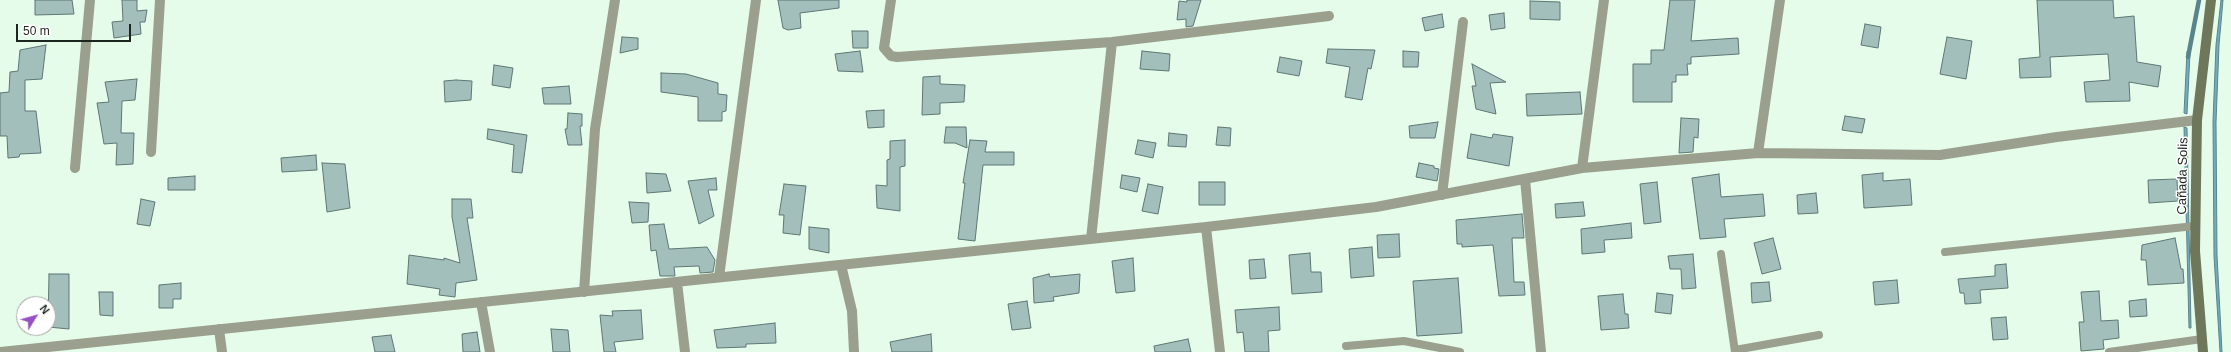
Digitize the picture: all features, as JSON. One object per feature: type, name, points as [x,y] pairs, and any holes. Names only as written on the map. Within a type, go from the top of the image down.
[{"type":"street","points":[[75,168],[90,0]]},
{"type":"street","points":[[151,152],[160,0]]},
{"type":"street","points":[[584,292],[595,129],[615,0]]},
{"type":"street","points":[[719,277],[756,0]]},
{"type":"street","points":[[892,0],[884,48],[891,56],[1112,42],[1329,16]]},
{"type":"street","points":[[1582,168],[1604,0]]},
{"type":"street","points":[[1758,152],[1780,0]]},
{"type":"street","name":"Cañada Solis","points":[[2203,352],[2195,251],[2197,120],[2211,0]]},
{"type":"street","points":[[1442,195],[1463,22]]},
{"type":"street","points":[[1092,239],[1112,42]]},
{"type":"street","points":[[0,352],[36,350],[219,329],[1206,227],[1376,207],[1582,168],[1758,152],[1940,155],[2057,137],[2197,120]]},
{"type":"street","points":[[1525,179],[1541,352]]},
{"type":"street","points":[[1206,227],[1220,352]]},
{"type":"street","points":[[841,265],[852,311],[854,352]]},
{"type":"street","points":[[677,282],[685,352]]},
{"type":"street","points":[[481,302],[490,352]]},
{"type":"street","points":[[219,329],[222,352]]},
{"type":"lane","points":[[1945,252],[2195,226]]},
{"type":"lane","points":[[1720,254],[1735,351],[1819,335]]},
{"type":"lane","points":[[2109,352],[2202,339]]},
{"type":"lane","points":[[1346,346],[1404,341],[1460,352]]},
{"type":"water","points":[[2221,0],[2223,0],[2219,45],[2216,122],[2217,255],[2222,352],[2220,352],[2214,256],[2213,121],[2216,45]]},
{"type":"water","points":[[2187,52],[2190,53],[2187,114],[2184,113]]},
{"type":"water","points":[[2184,127],[2187,128],[2191,328],[2189,328]]},
{"type":"building","points":[[35,0],[72,0],[74,14],[35,15]]},
{"type":"building","points":[[122,0],[137,0],[137,11],[147,10],[145,22],[140,22],[141,34],[114,38],[112,22],[123,21]]},
{"type":"building","points":[[778,0],[839,0],[839,8],[800,13],[801,28],[788,30],[783,28]]},
{"type":"building","points":[[1187,0],[1201,0],[1193,26],[1186,27],[1186,19],[1177,20],[1179,1],[1187,2]]},
{"type":"building","points":[[1670,0],[1695,0],[1691,41],[1738,38],[1739,54],[1691,57],[1691,64],[1687,64],[1688,75],[1676,75],[1676,82],[1672,82],[1672,102],[1633,102],[1633,64],[1651,64],[1651,50],[1664,50]]},
{"type":"building","points":[[2037,0],[2113,0],[2114,18],[2134,16],[2137,62],[2161,66],[2158,87],[2129,82],[2130,101],[2086,102],[2084,82],[2110,80],[2108,54],[2050,57],[2051,77],[2020,78],[2019,59],[2040,57]]},
{"type":"building","points":[[1530,1],[1560,2],[1560,20],[1530,19]]},
{"type":"building","points":[[1504,13],[1505,28],[1491,30],[1489,15]]},
{"type":"building","points":[[1442,14],[1444,27],[1425,31],[1422,18]]},
{"type":"building","points":[[1865,24],[1881,27],[1878,48],[1861,45]]},
{"type":"building","points":[[852,31],[868,31],[868,48],[853,48]]},
{"type":"building","points":[[622,37],[638,38],[638,49],[620,53]]},
{"type":"building","points":[[1947,37],[1972,41],[1966,79],[1940,74]]},
{"type":"building","points":[[46,45],[42,79],[25,80],[25,111],[36,111],[41,153],[20,154],[19,157],[8,158],[7,136],[0,136],[0,93],[9,92],[10,72],[18,71],[20,50]]},
{"type":"building","points":[[1328,49],[1375,50],[1371,69],[1368,68],[1362,100],[1345,97],[1350,67],[1326,63]]},
{"type":"building","points":[[860,51],[863,72],[838,71],[835,54]]},
{"type":"building","points":[[1142,51],[1170,54],[1169,71],[1140,69]]},
{"type":"building","points":[[1403,51],[1419,52],[1418,67],[1403,67]]},
{"type":"building","points":[[1280,57],[1302,61],[1299,76],[1277,72]]},
{"type":"building","points":[[1472,64],[1506,82],[1490,83],[1496,114],[1476,109],[1472,86],[1476,86]]},
{"type":"building","points":[[494,65],[513,68],[510,88],[492,85]]},
{"type":"building","points":[[661,73],[686,74],[718,83],[718,94],[727,95],[726,111],[722,112],[722,121],[698,121],[698,97],[661,92]]},
{"type":"building","points":[[940,76],[940,84],[965,85],[964,102],[940,103],[940,114],[922,115],[923,77]]},
{"type":"building","points":[[137,79],[135,100],[122,101],[121,133],[134,133],[133,164],[116,165],[117,143],[104,144],[97,103],[109,102],[105,82]]},
{"type":"building","points":[[444,81],[472,81],[471,100],[445,102]]},
{"type":"building","points":[[569,86],[571,104],[544,104],[542,88]]},
{"type":"building","points":[[1580,92],[1582,114],[1527,116],[1526,94]]},
{"type":"building","points":[[884,110],[884,127],[868,128],[866,111]]},
{"type":"building","points":[[568,113],[582,114],[582,126],[580,126],[582,145],[568,145],[565,129],[567,129]]},
{"type":"building","points":[[1845,116],[1865,119],[1862,133],[1842,130]]},
{"type":"building","points":[[1681,118],[1699,119],[1698,138],[1694,137],[1693,152],[1679,153]]},
{"type":"building","points":[[1438,122],[1435,138],[1410,138],[1409,126]]},
{"type":"building","points":[[946,127],[966,127],[967,148],[955,143],[944,143]]},
{"type":"building","points":[[1218,127],[1231,128],[1230,146],[1216,145]]},
{"type":"building","points":[[488,129],[527,135],[522,173],[512,172],[514,145],[487,139]]},
{"type":"building","points":[[1169,133],[1187,135],[1186,147],[1168,146]]},
{"type":"building","points":[[1471,134],[1492,138],[1493,134],[1513,137],[1509,166],[1467,158]]},
{"type":"building","points":[[905,140],[905,166],[900,167],[900,211],[877,208],[876,185],[887,186],[887,160],[890,159],[890,141]]},
{"type":"building","points":[[970,140],[987,141],[985,152],[1014,152],[1014,165],[983,165],[975,241],[958,239],[965,183],[963,183]]},
{"type":"building","points":[[1138,140],[1156,143],[1153,158],[1135,154]]},
{"type":"building","points":[[316,155],[317,170],[282,172],[281,158]]},
{"type":"building","points":[[322,163],[345,164],[350,208],[327,212]]},
{"type":"building","points":[[1419,163],[1434,166],[1434,168],[1439,169],[1437,181],[1416,177]]},
{"type":"building","points":[[646,173],[666,174],[671,191],[647,193]]},
{"type":"building","points":[[1883,173],[1883,181],[1910,179],[1912,205],[1864,208],[1862,175]]},
{"type":"building","points":[[1719,174],[1721,197],[1763,194],[1765,216],[1724,219],[1726,237],[1700,239],[1692,178]]},
{"type":"building","points":[[1122,175],[1140,178],[1137,192],[1120,188]]},
{"type":"building","points":[[195,176],[195,190],[168,190],[168,178]]},
{"type":"building","points":[[716,178],[717,190],[708,190],[714,216],[699,224],[688,181]]},
{"type":"building","points":[[2177,179],[2178,201],[2149,203],[2148,180]]},
{"type":"building","points":[[1199,182],[1225,182],[1225,205],[1199,205]]},
{"type":"building","points":[[1657,182],[1661,222],[1644,224],[1640,184]]},
{"type":"building","points":[[784,184],[806,186],[800,235],[783,233],[784,215],[779,215]]},
{"type":"building","points":[[1148,184],[1163,187],[1158,214],[1142,211]]},
{"type":"building","points":[[1816,193],[1818,213],[1798,214],[1797,195]]},
{"type":"building","points":[[141,199],[155,202],[150,226],[137,224]]},
{"type":"building","points":[[452,199],[471,199],[473,218],[467,218],[477,280],[456,283],[455,297],[439,295],[440,289],[407,284],[409,255],[444,260],[444,258],[460,263],[452,217]]},
{"type":"building","points":[[629,202],[649,203],[648,222],[632,223]]},
{"type":"building","points":[[1583,202],[1585,216],[1556,218],[1555,204]]},
{"type":"building","points":[[1522,214],[1524,238],[1512,238],[1514,282],[1524,282],[1525,295],[1499,296],[1493,245],[1462,247],[1462,244],[1457,244],[1456,220]]},
{"type":"building","points":[[1631,223],[1632,238],[1604,240],[1605,252],[1582,254],[1581,229]]},
{"type":"building","points":[[664,224],[669,249],[707,247],[715,260],[713,272],[700,273],[699,266],[674,267],[675,276],[660,276],[656,250],[651,251],[649,225]]},
{"type":"building","points":[[809,227],[829,229],[829,253],[809,249]]},
{"type":"building","points":[[1399,234],[1400,257],[1378,258],[1377,235]]},
{"type":"building","points":[[1773,238],[1781,269],[1762,274],[1754,243]]},
{"type":"building","points":[[2175,238],[2181,269],[2183,269],[2184,283],[2148,285],[2146,260],[2141,260],[2142,245]]},
{"type":"building","points":[[1372,247],[1374,276],[1351,278],[1349,249]]},
{"type":"building","points":[[1310,253],[1311,272],[1321,272],[1322,292],[1292,294],[1289,255]]},
{"type":"building","points":[[1693,254],[1696,288],[1682,289],[1681,269],[1670,269],[1668,256]]},
{"type":"building","points":[[1133,258],[1135,291],[1116,293],[1112,261]]},
{"type":"building","points":[[1264,259],[1266,278],[1250,279],[1249,260]]},
{"type":"building","points":[[2006,264],[2008,288],[1980,290],[1981,303],[1965,304],[1964,293],[1960,293],[1958,279],[1995,276],[1995,265]]},
{"type":"building","points":[[49,274],[69,274],[69,329],[56,328],[56,296],[49,296]]},
{"type":"building","points":[[1049,274],[1050,277],[1080,274],[1079,293],[1053,297],[1054,301],[1034,303],[1033,278]]},
{"type":"building","points":[[1458,278],[1462,333],[1417,336],[1413,281]]},
{"type":"building","points":[[1897,280],[1899,303],[1875,305],[1873,282]]},
{"type":"building","points":[[1769,282],[1771,301],[1752,303],[1751,283]]},
{"type":"building","points":[[181,283],[181,299],[173,299],[173,308],[159,308],[159,285]]},
{"type":"building","points":[[2099,291],[2101,321],[2118,320],[2119,338],[2103,340],[2104,349],[2081,351],[2079,322],[2084,322],[2081,292]]},
{"type":"building","points":[[99,292],[113,292],[113,316],[100,315]]},
{"type":"building","points":[[1657,293],[1673,295],[1671,314],[1655,312]]},
{"type":"building","points":[[1623,294],[1625,314],[1628,314],[1629,328],[1601,330],[1598,296]]},
{"type":"building","points":[[2146,299],[2147,316],[2130,317],[2129,301]]},
{"type":"building","points":[[1027,301],[1031,328],[1012,330],[1008,304]]},
{"type":"building","points":[[1279,307],[1280,330],[1268,331],[1269,352],[1245,352],[1243,332],[1237,333],[1235,310]]},
{"type":"building","points":[[641,310],[643,339],[614,342],[616,352],[604,352],[600,315],[613,316],[612,311]]},
{"type":"building","points":[[2006,317],[2008,339],[1993,340],[1991,318]]},
{"type":"building","points":[[775,323],[776,343],[746,344],[746,347],[717,348],[714,330]]},
{"type":"building","points":[[551,329],[568,330],[570,352],[553,352]]},
{"type":"building","points":[[477,332],[480,352],[463,352],[462,334]]},
{"type":"building","points":[[931,334],[932,352],[892,352],[890,342]]},
{"type":"building","points":[[391,335],[395,352],[375,352],[372,337]]},
{"type":"building","points":[[1188,339],[1191,352],[1155,352],[1154,346]]},
{"type":"waterway","points":[[2188,57],[2199,0]]}]
